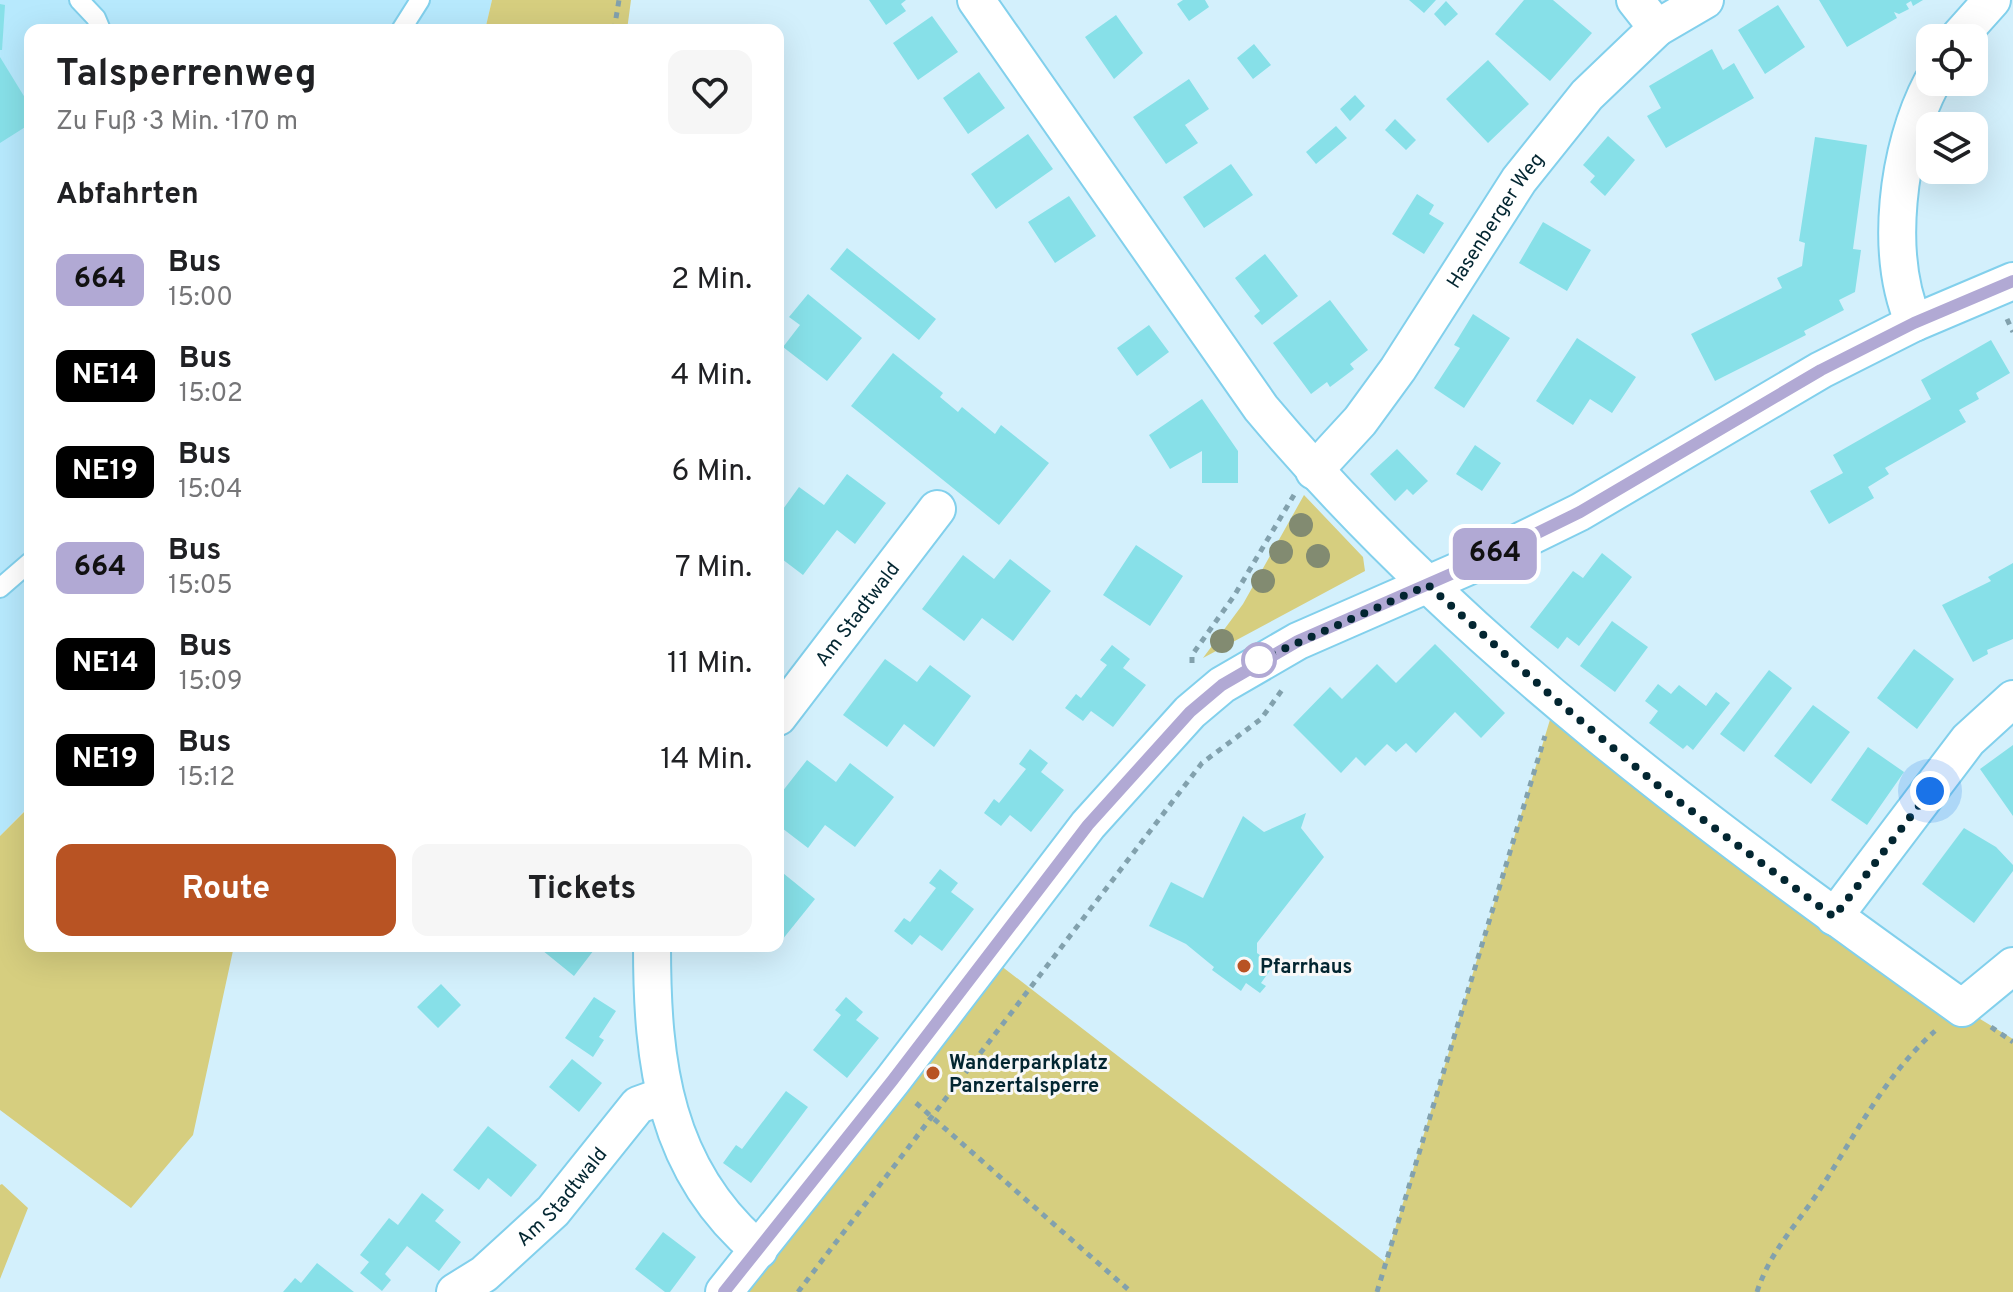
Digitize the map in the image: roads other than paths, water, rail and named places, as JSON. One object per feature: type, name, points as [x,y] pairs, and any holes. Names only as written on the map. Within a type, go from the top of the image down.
[{"type":"street","points":[[976,0],[1184,303],[1261,408],[1314,471],[1428,585],[1556,700],[1662,789],[1962,1008],[2013,966]]},
{"type":"street","points":[[1635,0],[1657,28]]},
{"type":"street","name":"Hasenberger Weg","points":[[1314,471],[1360,421],[1398,369],[1519,180],[1587,95],[1657,28],[1705,0]]},
{"type":"street","points":[[1971,24],[1992,0]]},
{"type":"street","points":[[1914,323],[1898,272],[1896,233],[1906,165],[1924,96]]},
{"type":"street","points":[[724,1292],[892,1081],[1088,825],[1190,712],[1259,660],[1428,585],[1580,512],[1761,403],[1914,323],[2013,281]]},
{"type":"street","name":"Am Stadtwald","points":[[784,709],[937,509]]},
{"type":"street","points":[[1834,917],[1968,740],[2013,699]]},
{"type":"street","points":[[652,952],[654,1034],[663,1096],[685,1154],[703,1186],[722,1215],[759,1250]]},
{"type":"street","name":"Am Stadtwald","points":[[455,1292],[505,1257],[553,1211],[638,1105],[663,1096]]},
{"type":"lane","points":[[79,0],[98,24]]},
{"type":"lane","points":[[405,24],[420,0]]},
{"type":"lane","points":[[0,588],[24,567]]},
{"type":"place","name":"Pfarrhaus","points":[[1244,966]]},
{"type":"place","name":"Wanderparkplatz Panzertalsperre","points":[[933,1073]]}]
